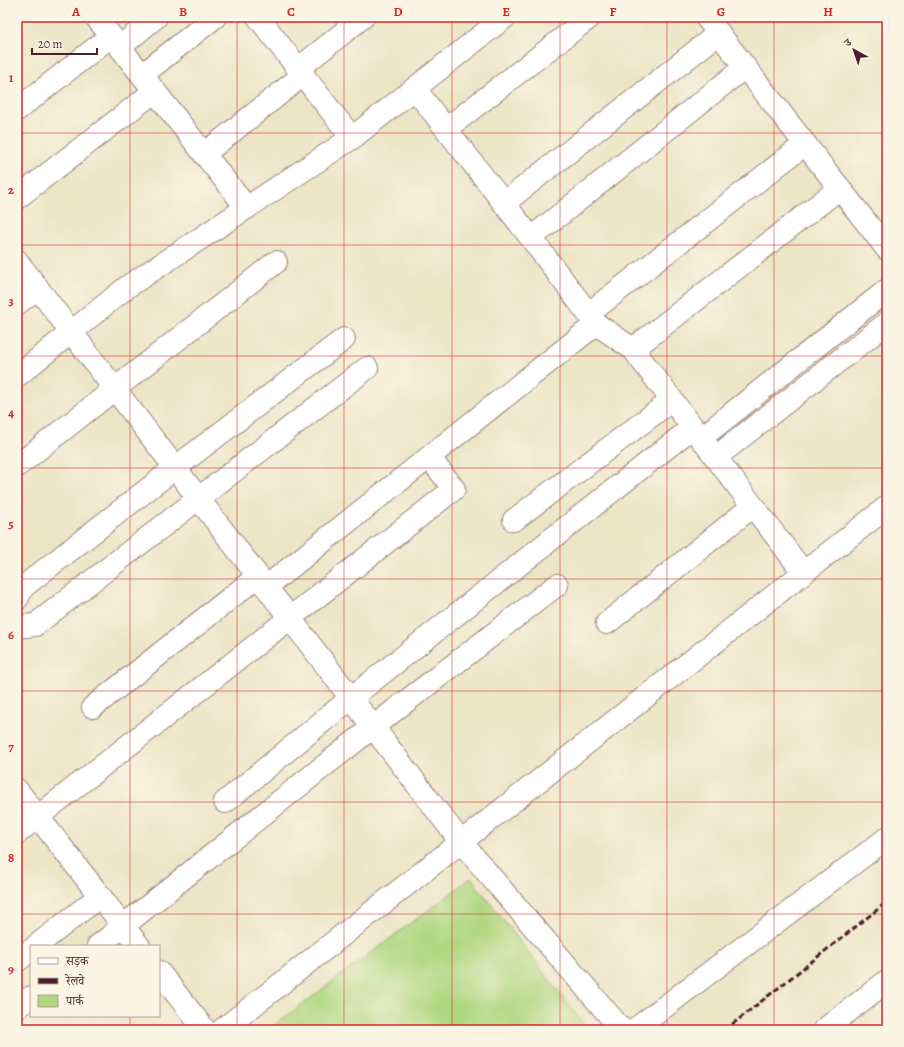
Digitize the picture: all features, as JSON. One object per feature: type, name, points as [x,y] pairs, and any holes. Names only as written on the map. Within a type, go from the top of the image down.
[{"type":"street","points":[[96,17],[247,208]]},
{"type":"street","points":[[17,110],[115,41],[156,17]]},
{"type":"street","points":[[17,198],[148,83],[214,17]]},
{"type":"street","points":[[258,17],[352,138]]},
{"type":"street","points":[[204,154],[301,72],[362,17]]},
{"type":"street","points":[[17,376],[127,287],[352,138],[505,17]]},
{"type":"street","points":[[446,129],[590,17]]},
{"type":"street","points":[[504,203],[712,25],[887,249]]},
{"type":"street","points":[[531,238],[745,67]]},
{"type":"street","points":[[415,88],[592,319],[633,349],[804,572]]},
{"type":"street","points":[[93,707],[430,457],[592,319],[805,144]]},
{"type":"street","points":[[633,349],[840,188]]},
{"type":"street","points":[[17,261],[461,842],[622,1030]]},
{"type":"street","points":[[17,466],[276,262]]},
{"type":"street","points":[[17,304],[38,288]]},
{"type":"street","points":[[225,802],[351,698],[697,433],[887,290]]},
{"type":"street","points":[[716,457],[887,323]]},
{"type":"street","points":[[17,599],[23,587],[175,468],[344,339]]},
{"type":"street","points":[[17,627],[35,625],[367,368]]},
{"type":"street","points":[[514,520],[672,400]]},
{"type":"street","points":[[17,833],[454,489],[430,457]]},
{"type":"street","points":[[607,623],[753,506]]},
{"type":"street","points":[[222,1030],[887,507]]},
{"type":"street","points":[[99,945],[373,727],[557,585]]},
{"type":"street","points":[[17,790],[138,945]]},
{"type":"street","points":[[634,1030],[887,838]]},
{"type":"street","points":[[37,945],[100,896]]},
{"type":"street","points":[[17,960],[30,951]]},
{"type":"street","points":[[160,973],[205,1030]]},
{"type":"street","points":[[824,1030],[887,981]]},
{"type":"street","points":[[17,1007],[30,998]]},
{"type":"green space","points":[[471,878],[588,1030],[268,1030]]},
{"type":"railway","points":[[725,1030],[887,902]]}]
